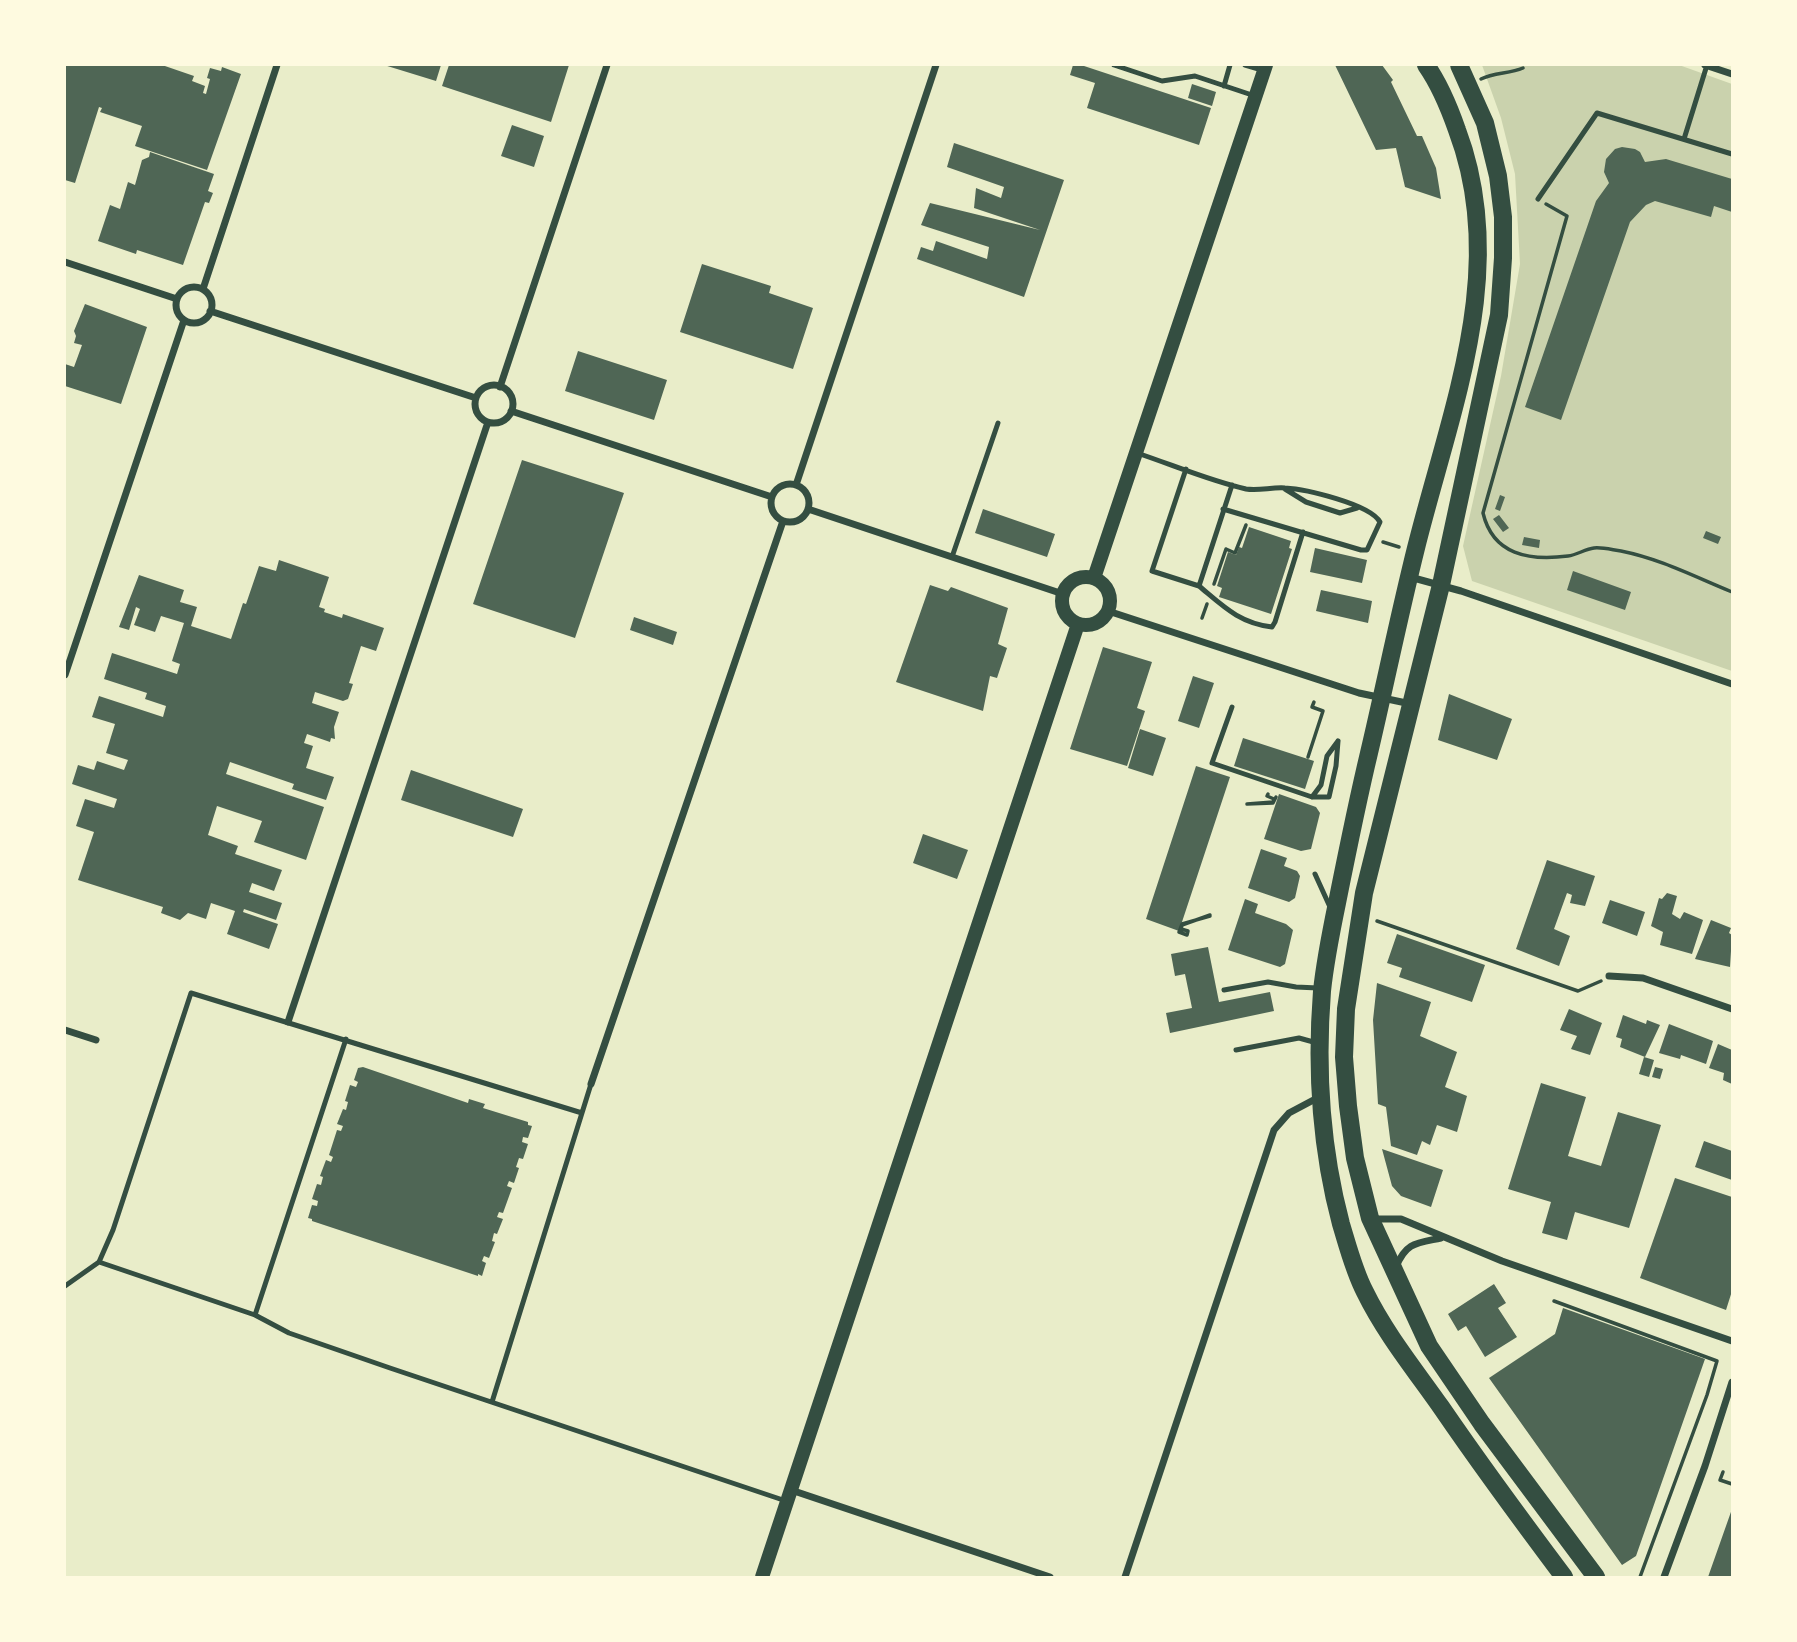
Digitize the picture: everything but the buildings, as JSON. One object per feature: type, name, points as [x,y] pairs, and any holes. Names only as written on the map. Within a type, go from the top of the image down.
[{"type":"highway","points":[[1426,65],[1447,104],[1471,176],[1480,254],[1474,315],[1409,577],[1352,826],[1322,988],[1321,1096],[1329,1165],[1340,1219],[1364,1292],[1384,1326],[1475,1457],[1563,1577]]},
{"type":"highway","points":[[1459,65],[1485,123],[1496,163],[1503,217],[1499,315],[1441,585],[1364,892],[1346,1009],[1344,1057],[1348,1106],[1355,1158],[1370,1219],[1429,1346],[1490,1434],[1596,1577]]},
{"type":"highway","points":[[1351,1257],[1370,1219]]},
{"type":"main road","points":[[1094,578],[1265,68]]},
{"type":"main road","points":[[1094,578],[1101,582],[1109,595],[1108,611],[1096,624],[1078,624],[1066,615],[1063,594],[1072,581],[1094,578]]},
{"type":"main road","points":[[762,1577],[1078,624]]},
{"type":"street","points":[[203,289],[277,65]]},
{"type":"street","points":[[500,387],[607,65]]},
{"type":"street","points":[[796,485],[936,65]]},
{"type":"street","points":[[1707,65],[1732,74]]},
{"type":"street","points":[[65,262],[177,299]]},
{"type":"street","points":[[187,288],[203,289],[211,299],[210,311],[199,321],[184,320],[177,311],[177,299],[187,288]]},
{"type":"street","points":[[210,311],[477,398]]},
{"type":"street","points":[[65,675],[184,320]]},
{"type":"street","points":[[500,387],[510,396],[511,411],[500,422],[488,422],[478,413],[477,398],[485,388],[500,387]]},
{"type":"street","points":[[511,411],[772,497]]},
{"type":"street","points":[[288,1022],[488,422]]},
{"type":"street","points":[[796,485],[806,494],[808,509],[797,520],[783,521],[773,512],[772,497],[782,486],[796,485]]},
{"type":"street","points":[[808,509],[1063,594]]},
{"type":"street","points":[[591,1084],[783,521]]},
{"type":"street","points":[[1409,577],[1441,585],[1732,684]]},
{"type":"street","points":[[1108,611],[1359,693],[1411,704]]},
{"type":"street","points":[[1609,976],[1643,978],[1732,1009]]},
{"type":"street","points":[[65,1030],[96,1040]]},
{"type":"street","points":[[1125,1577],[1274,1130],[1289,1113],[1321,1096]]},
{"type":"street","points":[[1370,1219],[1401,1219],[1442,1238],[1732,1341]]},
{"type":"street","points":[[1394,1271],[1407,1248],[1442,1238]]},
{"type":"street","points":[[1664,1577],[1705,1466],[1732,1382]]},
{"type":"street","points":[[789,1495],[1050,1577]]},
{"type":"lane","points":[[1114,65],[1162,81],[1195,76],[1255,96]]},
{"type":"lane","points":[[1224,86],[1230,65]]},
{"type":"lane","points":[[1245,65],[1265,68]]},
{"type":"lane","points":[[1684,139],[1707,65]]},
{"type":"lane","points":[[1538,199],[1597,113],[1732,154]]},
{"type":"lane","points":[[952,557],[998,423]]},
{"type":"lane","points":[[1136,453],[1250,490],[1283,488],[1310,491],[1359,507],[1377,516],[1380,522],[1367,550],[1361,550],[1223,509]]},
{"type":"lane","points":[[1185,469],[1152,571],[1199,586],[1228,612],[1272,626],[1303,533]]},
{"type":"lane","points":[[1199,586],[1232,485]]},
{"type":"lane","points":[[1283,488],[1306,502],[1340,513],[1359,507]]},
{"type":"lane","points":[[1232,707],[1212,763],[1312,796],[1329,797],[1338,741],[1327,756],[1321,785],[1312,796]]},
{"type":"lane","points":[[1315,874],[1335,916]]},
{"type":"lane","points":[[1224,990],[1268,982],[1296,988],[1322,988]]},
{"type":"lane","points":[[65,1286],[99,1262],[113,1230],[191,993],[582,1113]]},
{"type":"lane","points":[[1236,1049],[1299,1038],[1320,1044]]},
{"type":"lane","points":[[255,1315],[346,1039]]},
{"type":"lane","points":[[492,1402],[591,1084]]},
{"type":"lane","points":[[99,1262],[255,1315],[289,1333],[492,1402],[789,1495]]},
{"type":"path","points":[[1470,85],[1489,75],[1508,74],[1522,68]]},
{"type":"path","points":[[1538,199],[1567,216],[1483,513],[1487,530],[1499,545],[1530,558],[1570,556],[1594,548],[1617,551],[1647,557],[1684,570],[1732,592]]},
{"type":"path","points":[[1202,618],[1226,549],[1237,551],[1251,517]]},
{"type":"path","points":[[1373,540],[1401,548]]},
{"type":"path","points":[[1308,757],[1323,711],[1312,707],[1314,702]]},
{"type":"path","points":[[1247,804],[1273,803],[1275,797]]},
{"type":"path","points":[[1200,919],[1182,924],[1179,932],[1187,935],[1188,931],[1181,929],[1182,925],[1200,919],[1210,915]]},
{"type":"path","points":[[1360,916],[1578,991],[1609,976]]},
{"type":"path","points":[[1554,1301],[1717,1360],[1707,1395],[1640,1577]]},
{"type":"path","points":[[1723,1472],[1720,1480],[1732,1484]]},
{"type":"green space","points":[[1482,65],[1679,65],[1732,84],[1732,671],[1472,581],[1463,546],[1501,376],[1520,264],[1515,174],[1501,118]]}]
